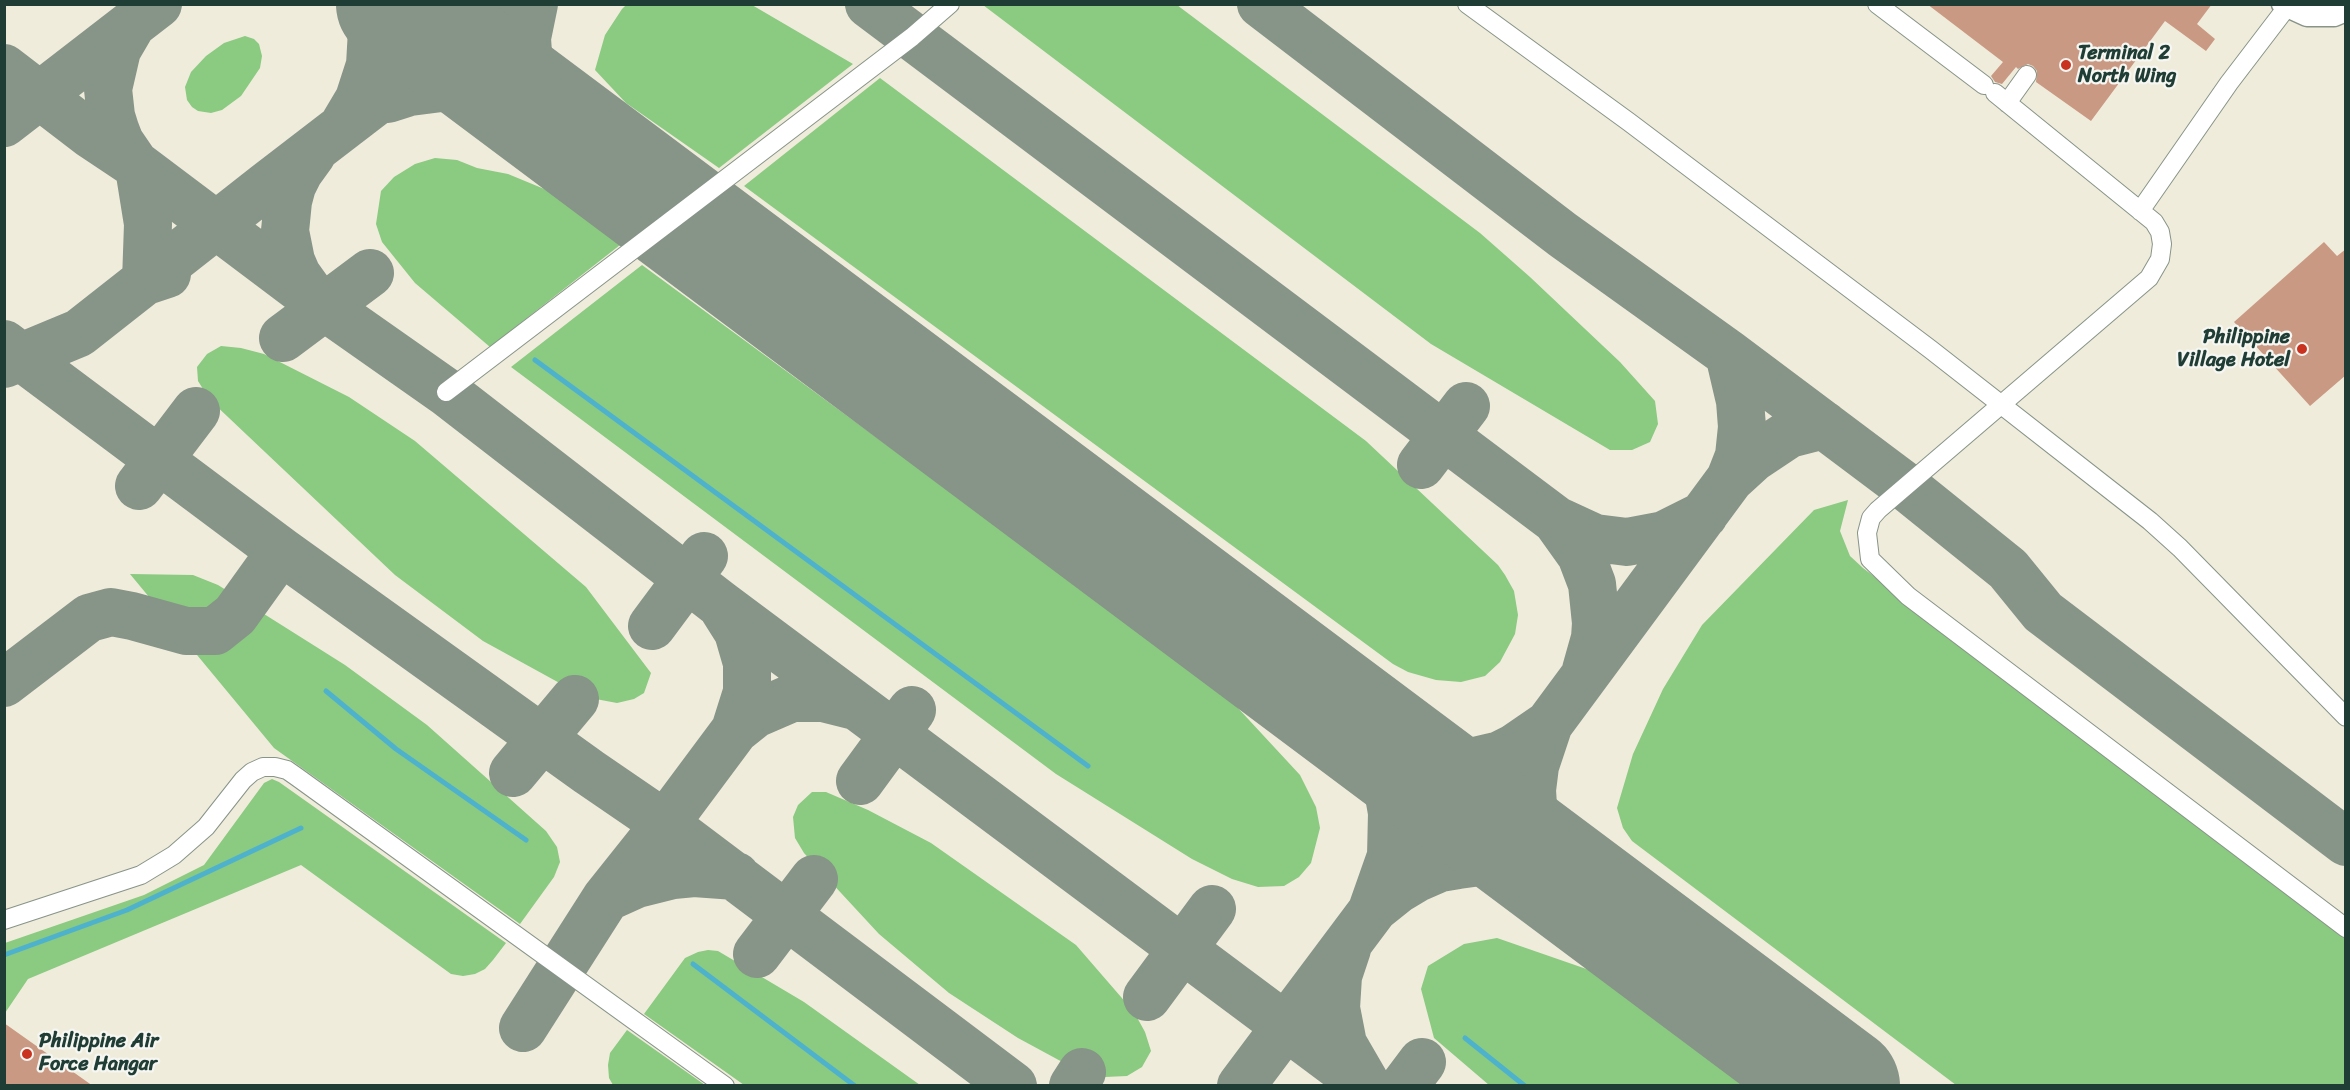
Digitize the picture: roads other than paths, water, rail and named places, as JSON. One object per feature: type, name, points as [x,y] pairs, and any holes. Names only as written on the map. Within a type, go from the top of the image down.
[{"type":"main road","points":[[2285,6],[2307,15],[2321,16],[2334,15],[2346,10]]},
{"type":"lane","points":[[446,392],[912,37],[950,4]]},
{"type":"lane","points":[[1467,4],[1930,349],[2150,521],[2346,717]]},
{"type":"lane","points":[[1877,4],[1896,10],[1995,94],[2154,222],[2160,232],[2162,244],[2160,259],[2155,271],[1871,518],[1867,532],[1870,559],[1908,596],[2346,928]]},
{"type":"lane","points":[[2140,211],[2285,6]]},
{"type":"lane","points":[[1995,94],[2027,75]]},
{"type":"lane","points":[[4,920],[141,875],[174,855],[206,827],[252,772],[263,767],[275,767],[287,770],[297,777],[725,1086]]},
{"type":"waterway","points":[[535,360],[1088,766]]},
{"type":"waterway","points":[[326,691],[396,749],[526,840]]},
{"type":"waterway","points":[[4,955],[127,910],[301,828]]},
{"type":"waterway","points":[[693,964],[855,1086]]},
{"type":"waterway","points":[[1465,1038],[1525,1086]]},
{"type":"place","name":"Terminal 2 North Wing","points":[[2066,65]]},
{"type":"place","name":"Philippine Village Hotel","points":[[2302,349]]},
{"type":"place","name":"Philippine Air Force Hangar","points":[[27,1054]]}]
